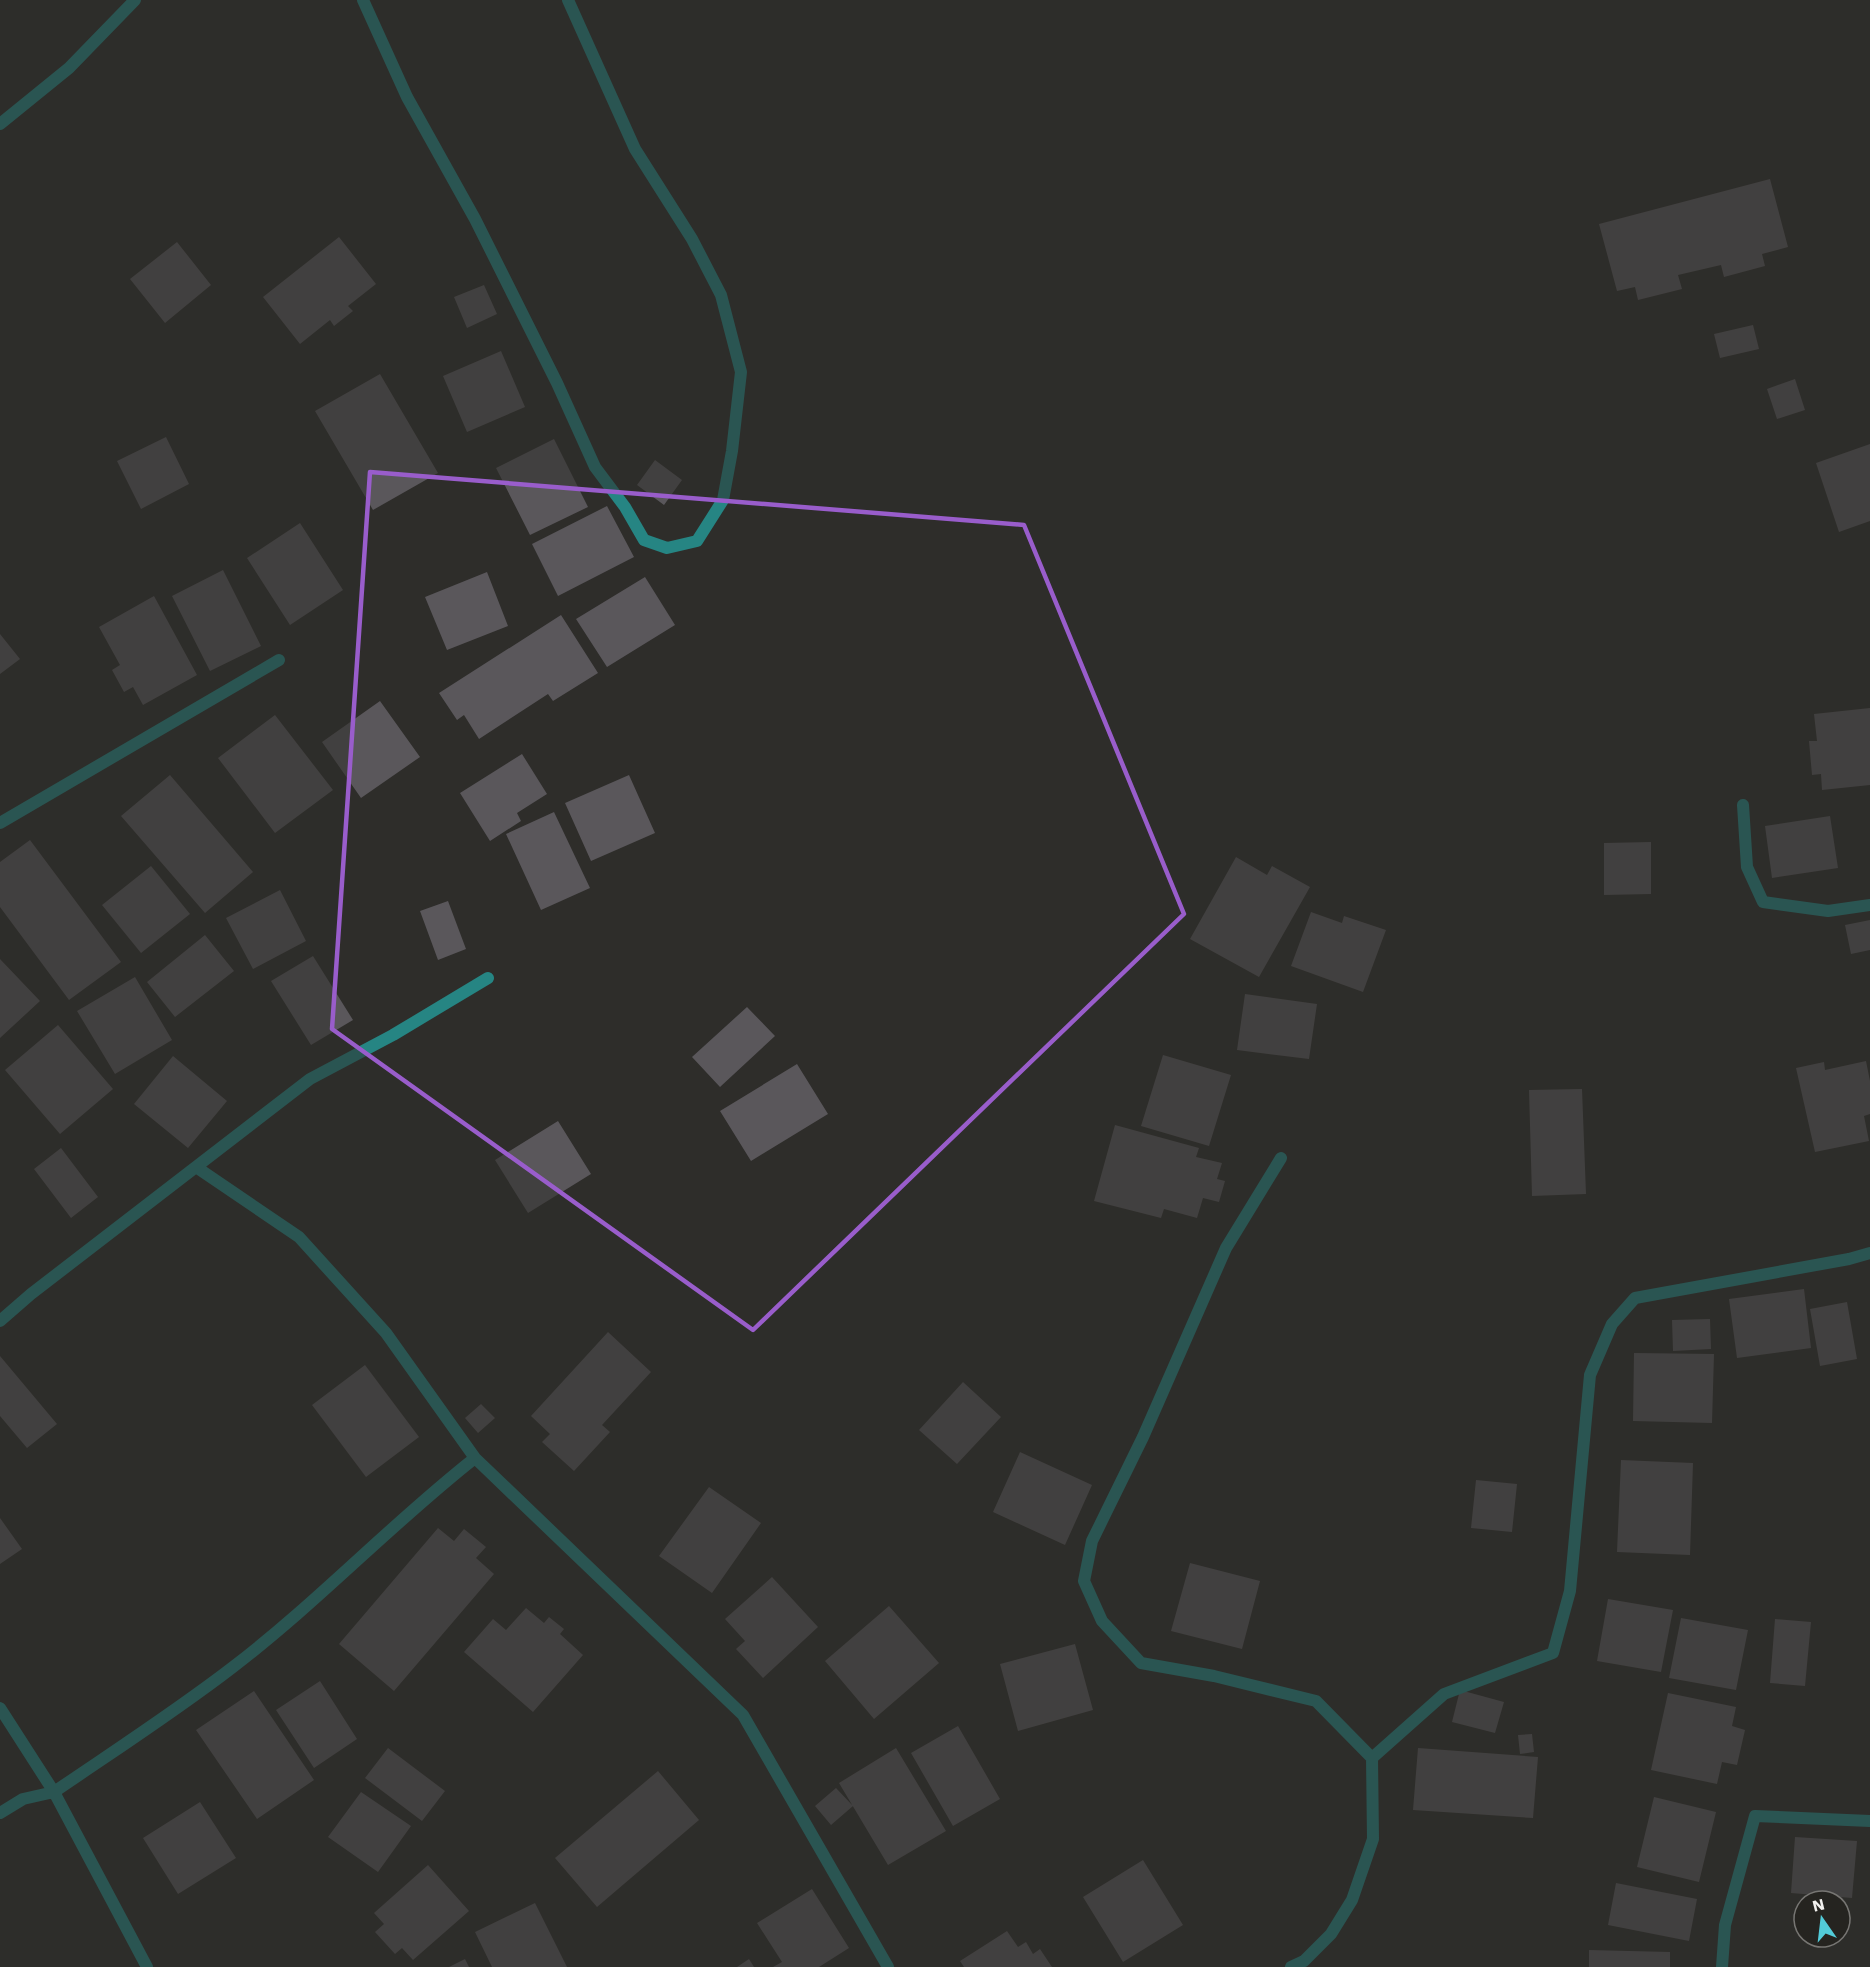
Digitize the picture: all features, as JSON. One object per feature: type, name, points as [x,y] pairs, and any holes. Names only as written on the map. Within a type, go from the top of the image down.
[{"type":"street","points":[[0,124],[69,68],[135,0]]},
{"type":"street","points":[[363,0],[407,97],[475,219],[542,352],[595,467],[625,507],[644,540],[667,548],[697,541],[723,500],[732,451],[741,372],[721,295],[692,239],[635,149],[568,0]]},
{"type":"street","points":[[0,823],[279,660]]},
{"type":"street","points":[[1743,805],[1748,867],[1763,902],[1828,911],[1870,905]]},
{"type":"street","points":[[0,1321],[31,1294],[310,1079],[393,1035],[488,978]]},
{"type":"street","points":[[1281,1158],[1226,1248],[1143,1437],[1092,1541],[1084,1581],[1102,1622],[1140,1663],[1214,1676],[1316,1701],[1372,1758],[1374,1839],[1352,1900],[1331,1934],[1304,1961],[1291,1967]]},
{"type":"street","points":[[196,1167],[299,1237],[386,1333],[475,1458],[743,1715],[888,1967]]},
{"type":"street","points":[[1372,1758],[1444,1694],[1553,1653],[1570,1591],[1590,1375],[1612,1324],[1635,1298],[1849,1259],[1870,1253]]},
{"type":"street","points":[[0,1813],[23,1799],[54,1792],[234,1667],[346,1573],[427,1496],[475,1458]]},
{"type":"street","points":[[0,1708],[54,1792],[147,1967]]},
{"type":"street","points":[[1722,1967],[1725,1925],[1755,1816],[1870,1821]]},
{"type":"highlighted area","points":[[370,472],[1024,525],[1184,914],[753,1330],[332,1029]]},
{"type":"building","points":[[1770,179],[1788,247],[1762,254],[1765,266],[1724,277],[1721,265],[1678,275],[1682,289],[1638,300],[1635,287],[1617,291],[1599,224]]},
{"type":"building","points":[[339,237],[376,284],[348,306],[353,311],[334,326],[330,320],[300,344],[263,297]]},
{"type":"building","points":[[177,242],[211,285],[165,323],[130,279]]},
{"type":"building","points":[[484,285],[497,314],[467,328],[454,297]]},
{"type":"building","points":[[1753,325],[1759,349],[1720,358],[1714,334]]},
{"type":"building","points":[[501,351],[525,407],[467,432],[443,376]]},
{"type":"building","points":[[380,374],[438,473],[373,510],[315,411]]},
{"type":"building","points":[[1795,379],[1805,410],[1777,419],[1767,389]]},
{"type":"building","points":[[166,437],[189,484],[141,509],[117,461]]},
{"type":"building","points":[[554,439],[588,507],[530,535],[496,468]]},
{"type":"building","points":[[1870,444],[1870,521],[1839,532],[1816,463]]},
{"type":"building","points":[[655,460],[682,480],[664,505],[637,485]]},
{"type":"building","points":[[607,506],[634,557],[558,596],[532,544]]},
{"type":"building","points":[[300,523],[343,590],[290,625],[247,558]]},
{"type":"building","points":[[223,570],[261,646],[210,671],[172,596]]},
{"type":"building","points":[[487,572],[508,626],[447,650],[425,597]]},
{"type":"building","points":[[645,577],[675,625],[607,667],[576,619]]},
{"type":"building","points":[[154,596],[197,675],[143,705],[133,687],[124,692],[112,670],[120,665],[99,627]]},
{"type":"building","points":[[561,615],[598,673],[553,701],[548,694],[479,739],[464,715],[457,720],[439,693]]},
{"type":"building","points":[[0,634],[20,659],[0,674]]},
{"type":"building","points":[[380,701],[420,757],[361,798],[322,742]]},
{"type":"building","points":[[1870,708],[1870,785],[1822,790],[1821,774],[1812,775],[1809,741],[1817,741],[1814,714]]},
{"type":"building","points":[[275,715],[333,790],[275,833],[218,758]]},
{"type":"building","points":[[522,754],[547,794],[517,813],[521,821],[490,841],[460,793]]},
{"type":"building","points":[[170,775],[253,872],[205,913],[121,816]]},
{"type":"building","points":[[629,775],[655,833],[591,861],[565,803]]},
{"type":"building","points":[[554,812],[590,888],[541,910],[506,834]]},
{"type":"building","points":[[1830,816],[1838,868],[1772,878],[1765,826]]},
{"type":"building","points":[[30,840],[121,962],[69,1000],[0,907],[0,862]]},
{"type":"building","points":[[1651,842],[1651,894],[1604,895],[1604,843]]},
{"type":"building","points":[[1236,857],[1267,875],[1272,866],[1310,887],[1259,977],[1190,939]]},
{"type":"building","points":[[151,866],[190,914],[141,953],[102,905]]},
{"type":"building","points":[[280,890],[306,941],[253,969],[226,918]]},
{"type":"building","points":[[448,901],[466,949],[438,960],[420,911]]},
{"type":"building","points":[[1311,912],[1342,923],[1344,916],[1386,930],[1363,992],[1291,966]]},
{"type":"building","points":[[1870,920],[1870,950],[1851,954],[1845,925]]},
{"type":"building","points":[[205,935],[234,971],[175,1017],[147,982]]},
{"type":"building","points":[[313,956],[353,1020],[311,1045],[271,981]]},
{"type":"building","points":[[0,959],[40,1001],[0,1038]]},
{"type":"building","points":[[135,977],[172,1040],[115,1074],[77,1011]]},
{"type":"building","points":[[1245,994],[1317,1004],[1309,1059],[1237,1050]]},
{"type":"building","points":[[747,1007],[775,1036],[720,1087],[692,1057]]},
{"type":"building","points":[[58,1025],[113,1089],[60,1134],[5,1070]]},
{"type":"building","points":[[1163,1055],[1231,1075],[1209,1146],[1141,1126]]},
{"type":"building","points":[[173,1056],[227,1101],[188,1148],[134,1104]]},
{"type":"building","points":[[1866,1061],[1870,1081],[1870,1114],[1864,1116],[1869,1141],[1815,1152],[1796,1068],[1824,1062],[1825,1070]]},
{"type":"building","points":[[797,1064],[828,1114],[751,1161],[720,1111]]},
{"type":"building","points":[[1582,1089],[1586,1194],[1532,1196],[1529,1090]]},
{"type":"building","points":[[558,1121],[591,1174],[528,1213],[495,1160]]},
{"type":"building","points":[[1115,1125],[1199,1148],[1196,1157],[1222,1163],[1217,1179],[1225,1181],[1219,1202],[1203,1198],[1197,1218],[1164,1209],[1161,1218],[1094,1201]]},
{"type":"building","points":[[61,1148],[98,1197],[71,1218],[34,1169]]},
{"type":"building","points":[[1804,1289],[1811,1348],[1737,1358],[1729,1299]]},
{"type":"building","points":[[1847,1302],[1857,1359],[1820,1366],[1810,1309]]},
{"type":"building","points":[[1710,1319],[1711,1349],[1673,1351],[1672,1320]]},
{"type":"building","points":[[608,1332],[651,1372],[602,1425],[610,1432],[574,1471],[542,1442],[550,1434],[531,1416]]},
{"type":"building","points":[[1634,1353],[1714,1354],[1712,1423],[1633,1421]]},
{"type":"building","points":[[0,1356],[57,1424],[27,1448],[0,1416]]},
{"type":"building","points":[[365,1365],[419,1437],[366,1477],[312,1405]]},
{"type":"building","points":[[963,1382],[1001,1417],[957,1464],[919,1430]]},
{"type":"building","points":[[481,1404],[495,1418],[478,1433],[465,1418]]},
{"type":"building","points":[[1020,1452],[1092,1485],[1065,1545],[993,1512]]},
{"type":"building","points":[[1621,1460],[1693,1463],[1690,1555],[1617,1552]]},
{"type":"building","points":[[1476,1480],[1517,1484],[1512,1532],[1471,1528]]},
{"type":"building","points":[[709,1487],[761,1523],[712,1593],[659,1556]]},
{"type":"building","points":[[0,1518],[22,1549],[0,1564]]},
{"type":"building","points":[[438,1528],[454,1541],[464,1529],[486,1547],[476,1558],[494,1574],[394,1691],[339,1644]]},
{"type":"building","points":[[1190,1563],[1260,1581],[1242,1649],[1171,1631]]},
{"type":"building","points":[[772,1577],[818,1627],[763,1678],[736,1649],[745,1641],[725,1619]]},
{"type":"building","points":[[1608,1599],[1673,1610],[1661,1672],[1597,1661]]},
{"type":"building","points":[[889,1606],[939,1663],[874,1719],[825,1661]]},
{"type":"building","points":[[526,1608],[544,1623],[549,1617],[564,1629],[560,1634],[583,1655],[533,1712],[464,1652],[493,1619],[506,1630]]},
{"type":"building","points":[[1681,1618],[1748,1630],[1736,1690],[1669,1678]]},
{"type":"building","points":[[1775,1619],[1811,1622],[1805,1686],[1770,1683]]},
{"type":"building","points":[[1075,1644],[1093,1710],[1018,1731],[1000,1664]]},
{"type":"building","points":[[320,1681],[357,1739],[314,1768],[276,1710]]},
{"type":"building","points":[[1460,1690],[1504,1702],[1495,1733],[1452,1722]]},
{"type":"building","points":[[254,1691],[314,1780],[257,1819],[196,1730]]},
{"type":"building","points":[[1668,1693],[1736,1707],[1732,1726],[1745,1730],[1737,1765],[1722,1762],[1717,1784],[1651,1770]]},
{"type":"building","points":[[958,1726],[1000,1799],[953,1826],[911,1753]]},
{"type":"building","points":[[1532,1734],[1534,1752],[1520,1754],[1518,1735]]},
{"type":"building","points":[[388,1748],[445,1791],[422,1821],[365,1778]]},
{"type":"building","points":[[896,1748],[946,1831],[888,1865],[839,1783]]},
{"type":"building","points":[[1418,1748],[1538,1757],[1533,1818],[1413,1810]]},
{"type":"building","points":[[658,1771],[699,1820],[597,1907],[555,1858]]},
{"type":"building","points":[[836,1788],[853,1806],[831,1825],[815,1806]]},
{"type":"building","points":[[361,1792],[411,1826],[378,1872],[328,1837]]},
{"type":"building","points":[[1654,1797],[1716,1812],[1699,1882],[1637,1867]]},
{"type":"building","points":[[200,1802],[236,1858],[178,1894],[143,1838]]},
{"type":"building","points":[[1795,1837],[1857,1841],[1852,1898],[1852,1889],[1792,1889],[1791,1893]]},
{"type":"building","points":[[1143,1860],[1183,1925],[1123,1962],[1083,1897]]},
{"type":"building","points":[[428,1865],[469,1911],[413,1960],[402,1948],[395,1954],[375,1932],[384,1924],[374,1913]]},
{"type":"building","points":[[1616,1883],[1697,1899],[1689,1941],[1608,1925]]},
{"type":"building","points":[[812,1889],[849,1948],[819,1967],[773,1967],[782,1962],[757,1923]]},
{"type":"building","points":[[535,1903],[567,1967],[492,1967],[475,1932]]},
{"type":"building","points":[[1007,1931],[1018,1947],[1026,1942],[1033,1954],[1040,1949],[1052,1967],[964,1967],[960,1961]]},
{"type":"building","points":[[1589,1950],[1670,1952],[1670,1967],[1589,1967]]},
{"type":"building","points":[[465,1959],[469,1967],[449,1967]]},
{"type":"building","points":[[749,1959],[754,1967],[737,1967]]}]
